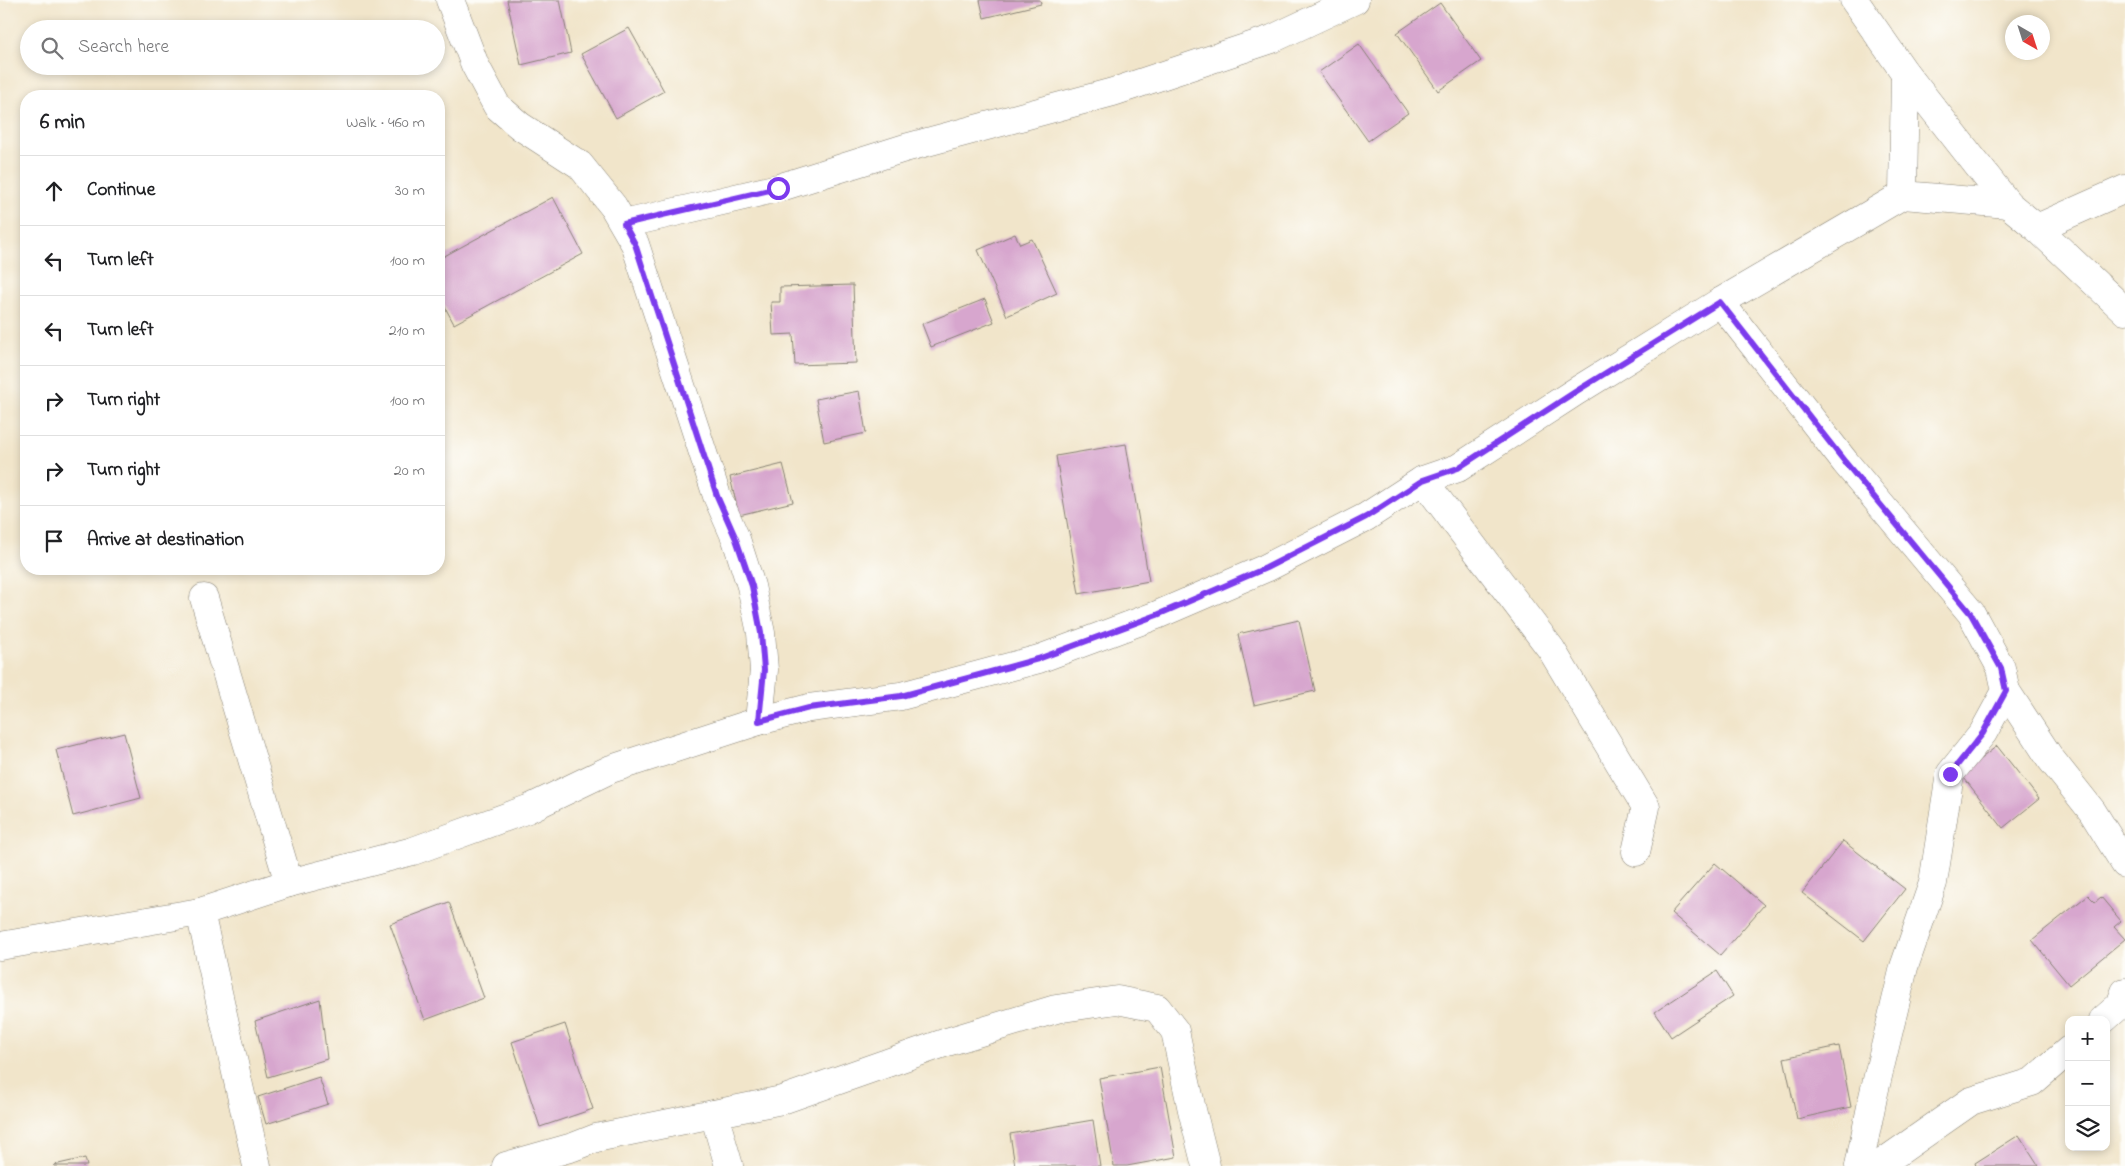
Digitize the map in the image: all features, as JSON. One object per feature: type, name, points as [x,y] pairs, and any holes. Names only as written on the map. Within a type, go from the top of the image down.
[{"type":"street","points":[[450,0],[475,65],[497,106],[520,126],[580,165],[613,206],[635,244],[717,496],[736,539],[752,586],[761,633],[764,670],[759,721]]},
{"type":"street","points":[[624,224],[778,188],[905,148],[1112,92],[1272,39],[1355,0]]},
{"type":"street","points":[[1854,0],[1905,73],[2008,204],[2037,228],[2125,311]]},
{"type":"street","points":[[1903,195],[1905,73]]},
{"type":"street","points":[[2037,228],[2125,189]]},
{"type":"street","points":[[0,946],[200,912],[289,882],[413,851],[528,809],[611,769],[759,721],[809,708],[901,696],[1038,659],[1157,615],[1266,568],[1366,517],[1423,480],[1458,468],[1575,392],[1720,302],[1903,195],[2008,204]]},
{"type":"street","points":[[1720,302],[1845,462],[1971,614],[2001,668],[2006,691],[2050,758],[2092,811],[2125,864]]},
{"type":"street","points":[[1423,480],[1551,649],[1646,807],[1636,852]]},
{"type":"street","points":[[204,598],[289,882]]},
{"type":"street","points":[[1859,1166],[1873,1097],[1904,967],[1933,883],[1950,774],[1983,733],[2006,691]]},
{"type":"street","points":[[200,912],[257,1166]]},
{"type":"street","points":[[2107,1016],[2120,1004],[2125,992]]},
{"type":"street","points":[[506,1166],[573,1147],[596,1138],[782,1100],[947,1042],[1056,1009],[1117,1000],[1157,1008],[1176,1031],[1192,1110],[1206,1166]]},
{"type":"street","points":[[1878,1166],[1972,1101],[2032,1082],[2065,1053]]},
{"type":"street","points":[[714,1114],[729,1166]]},
{"type":"building","points":[[507,0],[560,0],[571,53],[521,65]]},
{"type":"building","points":[[980,0],[1040,0],[1041,4],[984,18]]},
{"type":"building","points":[[1440,3],[1481,61],[1438,91],[1397,33]]},
{"type":"building","points":[[629,28],[664,91],[616,118],[581,54]]},
{"type":"building","points":[[1359,44],[1408,113],[1368,141],[1319,72]]},
{"type":"building","points":[[553,197],[583,254],[454,324],[445,307],[445,256]]},
{"type":"building","points":[[1015,234],[1020,244],[1032,239],[1057,293],[1007,316],[978,250]]},
{"type":"building","points":[[853,285],[856,363],[795,365],[793,334],[773,335],[771,302],[780,302],[780,287]]},
{"type":"building","points":[[985,299],[994,322],[931,347],[922,324]]},
{"type":"building","points":[[859,391],[866,433],[824,442],[816,399]]},
{"type":"building","points":[[1126,444],[1149,581],[1079,594],[1056,456]]},
{"type":"building","points":[[783,464],[793,502],[739,515],[730,477]]},
{"type":"building","points":[[1299,620],[1315,691],[1254,705],[1238,634]]},
{"type":"building","points":[[124,733],[141,798],[73,816],[56,750]]},
{"type":"building","points":[[1997,746],[2039,799],[2003,828],[1961,774]]},
{"type":"building","points":[[1843,841],[1905,889],[1864,941],[1802,893]]},
{"type":"building","points":[[1715,863],[1764,905],[1720,955],[1671,913]]},
{"type":"building","points":[[2088,895],[2095,902],[2101,897],[2121,921],[2114,927],[2125,939],[2069,985],[2032,940]]},
{"type":"building","points":[[449,902],[484,998],[425,1020],[390,924]]},
{"type":"building","points":[[1717,971],[1733,996],[1671,1037],[1655,1012]]},
{"type":"building","points":[[320,999],[327,1059],[268,1077],[255,1021]]},
{"type":"building","points":[[565,1024],[593,1109],[540,1127],[512,1042]]},
{"type":"building","points":[[1839,1046],[1851,1107],[1797,1119],[1784,1058]]},
{"type":"building","points":[[1160,1067],[1176,1157],[1127,1166],[1114,1166],[1099,1078]]},
{"type":"building","points":[[319,1077],[328,1104],[266,1124],[258,1097]]},
{"type":"building","points":[[1093,1120],[1100,1166],[1015,1166],[1010,1134]]},
{"type":"building","points":[[2019,1135],[2039,1166],[1976,1166],[1975,1163]]},
{"type":"building","points":[[85,1158],[87,1166],[54,1166],[54,1165]]},
{"type":"route","points":[[778,188],[624,224],[635,244],[717,496],[736,539],[752,586],[761,633],[764,670],[759,721],[809,708],[901,696],[1038,659],[1157,615],[1266,568],[1366,517],[1423,480],[1458,468],[1575,392],[1720,302],[1845,462],[1971,614],[2001,668],[2006,691],[1983,733],[1950,774]]}]
